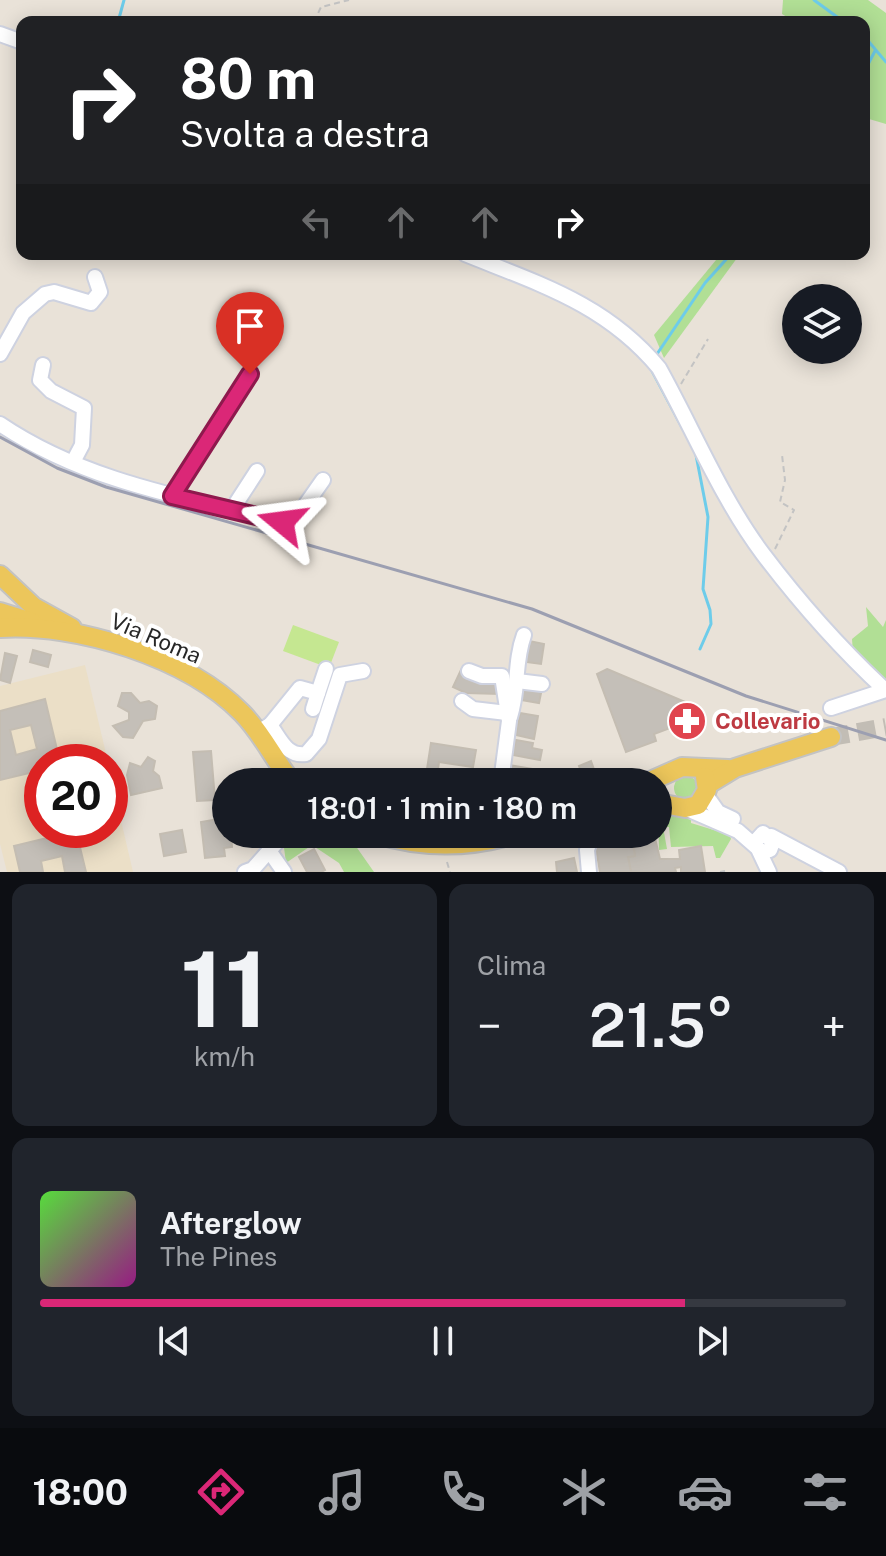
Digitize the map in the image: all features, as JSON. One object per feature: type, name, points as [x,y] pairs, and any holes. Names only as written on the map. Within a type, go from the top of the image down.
[{"type":"main road","points":[[0,575],[34,607],[93,637]]},
{"type":"main road","name":"Via Roma","points":[[0,612],[53,630]]},
{"type":"main road","name":"Via Roma","points":[[0,628],[53,630],[93,637],[175,667],[226,698],[264,728],[271,755],[281,768]]},
{"type":"main road","points":[[672,773],[682,767],[716,771],[735,768],[831,737]]},
{"type":"main road","points":[[694,768],[705,777],[707,790]]},
{"type":"main road","points":[[672,806],[682,808],[698,805],[707,790],[735,768]]},
{"type":"main road","points":[[672,799],[682,808]]},
{"type":"street","points":[[480,260],[574,297],[648,354],[659,368],[722,487],[769,561],[815,620],[885,690],[831,708]]},
{"type":"street","points":[[0,354],[32,301],[54,292],[91,303],[100,292],[95,277]]},
{"type":"street","points":[[43,365],[40,380],[51,391],[84,408],[82,445],[73,462]]},
{"type":"street","points":[[172,496],[250,374]]},
{"type":"street","points":[[0,424],[73,462],[121,482],[292,522],[323,480]]},
{"type":"street","points":[[233,508],[257,471]]},
{"type":"street","points":[[503,768],[508,717],[517,681],[516,658],[524,635]]},
{"type":"street","points":[[313,709],[326,669]]},
{"type":"street","points":[[318,693],[300,688],[264,728],[294,754],[306,754],[319,739],[340,675],[363,671]]},
{"type":"street","points":[[469,671],[482,676],[502,676],[508,717]]},
{"type":"street","points":[[517,681],[542,684]]},
{"type":"street","points":[[462,701],[473,709],[508,717]]},
{"type":"street","points":[[271,755],[273,768]]},
{"type":"street","points":[[707,790],[718,812],[767,844]]},
{"type":"street","points":[[682,808],[839,872]]},
{"type":"street","points":[[270,848],[284,872]]},
{"type":"street","points":[[245,872],[253,869],[273,848]]},
{"type":"street","points":[[588,848],[589,872]]},
{"type":"path","points":[[317,16],[321,7],[349,0]]},
{"type":"path","points":[[674,395],[708,339]]},
{"type":"path","points":[[769,561],[794,510],[780,502],[785,480],[782,455]]},
{"type":"path","points":[[447,862],[450,872]]},
{"type":"path","points":[[720,872],[725,871]]},
{"type":"shaded area","points":[[85,665],[104,744],[24,744],[24,848],[127,848],[133,872],[7,872],[0,844],[0,686]]},
{"type":"green space","points":[[783,0],[868,0],[886,13],[886,124],[870,119],[870,16],[782,14]]},
{"type":"green space","points":[[716,260],[736,260],[664,358],[654,335]]},
{"type":"green space","points":[[866,607],[883,627],[886,620],[886,682],[853,653],[852,639],[868,626]]},
{"type":"green space","points":[[293,625],[339,642],[329,668],[283,651]]},
{"type":"green space","points":[[686,776],[697,783],[698,788],[691,799],[686,800],[675,793],[674,788],[681,777]]},
{"type":"green space","points":[[672,811],[691,817],[691,823],[730,835],[731,839],[720,858],[716,858],[713,846],[672,847]]},
{"type":"green space","points":[[284,848],[308,848],[286,863]]},
{"type":"green space","points":[[316,848],[357,848],[374,872],[344,872],[339,863]]},
{"type":"building","points":[[529,641],[544,644],[541,664],[526,662]]},
{"type":"building","points":[[33,650],[51,655],[48,667],[30,662]]},
{"type":"building","points":[[5,653],[17,656],[10,683],[0,680]]},
{"type":"building","points":[[607,669],[685,702],[690,705],[694,719],[654,734],[656,741],[626,752],[597,674]]},
{"type":"building","points":[[461,670],[474,677],[499,677],[500,694],[466,693],[453,687]]},
{"type":"building","points":[[524,685],[542,688],[539,703],[521,700]]},
{"type":"building","points":[[122,693],[131,693],[140,703],[149,701],[157,706],[155,719],[143,721],[133,738],[123,737],[113,726],[129,720],[129,712],[118,706]]},
{"type":"building","points":[[45,699],[56,744],[36,744],[31,725],[10,730],[16,755],[24,753],[24,774],[0,780],[0,711]]},
{"type":"building","points":[[520,713],[538,716],[534,739],[516,735]]},
{"type":"building","points":[[516,740],[533,743],[532,748],[542,750],[540,760],[513,755]]},
{"type":"building","points":[[431,743],[476,750],[473,767],[439,762],[438,768],[427,768]]},
{"type":"building","points":[[211,751],[212,800],[197,801],[193,752]]},
{"type":"building","points":[[148,757],[155,761],[153,771],[159,776],[162,788],[131,795],[128,780],[130,763],[141,767]]},
{"type":"building","points":[[591,761],[593,768],[580,768]]},
{"type":"building","points":[[212,820],[212,848],[224,848],[225,856],[205,858],[201,822]]},
{"type":"building","points":[[182,830],[186,852],[164,856],[160,834]]},
{"type":"building","points":[[24,844],[24,848],[80,848],[86,872],[65,872],[62,856],[41,861],[43,872],[20,872],[14,846]]},
{"type":"building","points":[[701,846],[705,872],[681,872],[681,867],[675,868],[676,872],[631,872],[628,857],[635,856],[634,848],[657,848],[660,859],[680,859],[679,850]]},
{"type":"building","points":[[596,848],[634,848],[635,856],[628,857],[631,872],[600,872]]},
{"type":"building","points":[[314,849],[325,870],[307,872],[299,857]]},
{"type":"building","points":[[574,858],[577,872],[557,872],[556,862]]},
{"type":"waterway","points":[[120,16],[124,0]]},
{"type":"waterway","points":[[814,0],[836,16]]},
{"type":"waterway","points":[[870,43],[886,62]]},
{"type":"waterway","points":[[870,61],[875,51]]},
{"type":"waterway","points":[[655,357],[705,283],[726,260]]},
{"type":"waterway","points":[[650,367],[684,431]]},
{"type":"waterway","points":[[696,455],[708,517],[703,589],[711,624],[700,649]]},
{"type":"tunnel","points":[[831,737],[886,727]]},
{"type":"railway","points":[[0,437],[57,468],[106,487],[532,609],[746,696],[886,740]]},
{"type":"place","name":"Collevario","points":[[687,721]]},
{"type":"route","points":[[250,374],[172,496],[282,522]]}]
